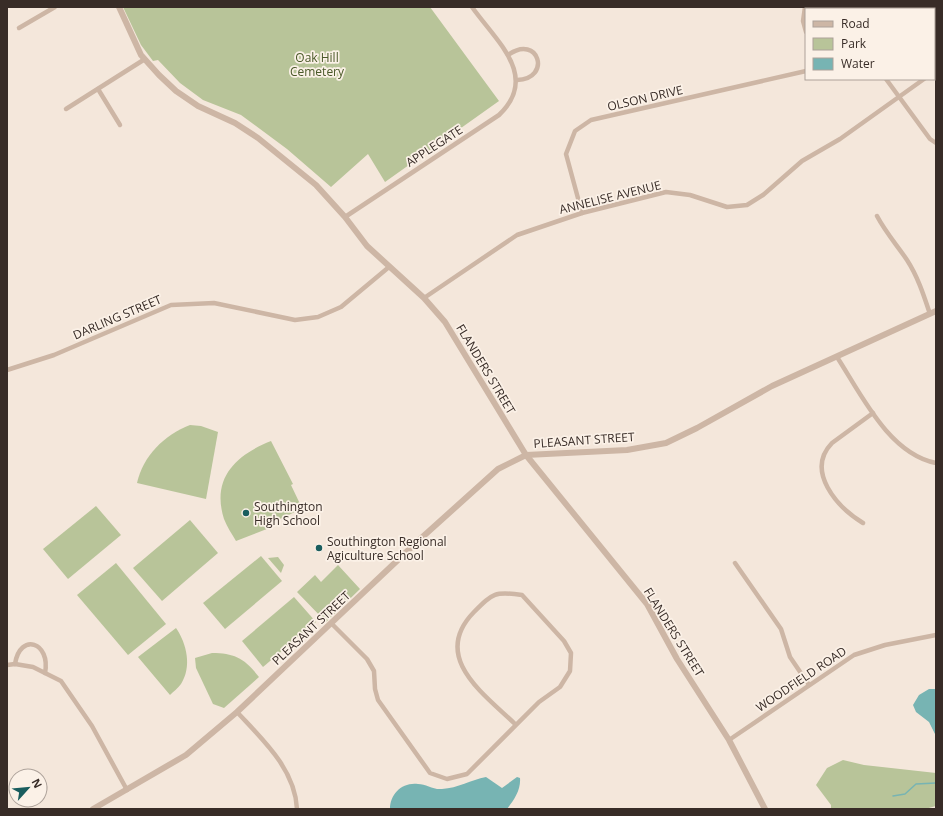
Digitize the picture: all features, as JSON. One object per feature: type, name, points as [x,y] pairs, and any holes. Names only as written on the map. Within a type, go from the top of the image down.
[{"type":"street","points":[[19,28],[55,7]]},
{"type":"street","name":"FLANDERS STREET","points":[[119,7],[141,55],[176,91],[198,106],[235,124],[258,138],[316,185],[345,217],[367,246],[424,298],[445,322],[526,455],[647,604],[677,659],[729,740],[765,809]]},
{"type":"street","points":[[472,7],[508,55],[515,67],[517,80],[533,75],[537,68],[538,59],[531,50],[524,48],[515,50],[508,55]]},
{"type":"street","points":[[805,7],[803,21],[805,28]]},
{"type":"street","points":[[66,109],[145,59]]},
{"type":"street","name":"OLSON DRIVE","points":[[582,213],[566,154],[575,131],[591,120],[805,71]]},
{"type":"street","name":"APPLEGATE","points":[[345,217],[499,115],[514,97],[517,80]]},
{"type":"street","points":[[887,80],[930,140],[936,143]]},
{"type":"street","name":"ANNELISE AVENUE","points":[[424,298],[517,235],[582,213],[666,192],[690,195],[726,207],[747,205],[763,195],[802,161],[840,139],[923,80]]},
{"type":"street","points":[[98,89],[120,125]]},
{"type":"street","points":[[877,216],[884,230],[907,260],[933,313]]},
{"type":"street","name":"DARLING STREET","points":[[7,370],[54,354],[171,306],[214,303],[295,320],[318,317],[341,307],[389,267]]},
{"type":"street","name":"PLEASANT STREET","points":[[93,809],[186,755],[237,712],[332,624],[418,541],[498,469],[526,455],[627,450],[666,443],[698,428],[772,386],[933,313]]},
{"type":"street","points":[[837,357],[881,425],[904,450],[925,461],[936,464]]},
{"type":"street","points":[[863,523],[851,516],[830,495],[822,472],[821,460],[827,448],[832,443],[873,413]]},
{"type":"street","points":[[735,563],[781,629],[790,656],[809,685]]},
{"type":"street","points":[[332,624],[367,659],[374,671],[375,688],[378,700],[430,773],[447,779],[467,774],[515,724],[539,702],[560,687],[570,671],[571,653],[564,641],[522,595],[504,593],[491,596],[466,620],[458,639],[458,661],[466,676],[515,724]]},
{"type":"street","name":"WOODFIELD ROAD","points":[[729,740],[838,665],[863,651],[936,635]]},
{"type":"street","points":[[14,664],[18,652],[26,645],[31,644],[38,646],[44,653],[46,665],[45,673]]},
{"type":"street","points":[[7,665],[14,664],[33,667],[61,681],[86,718],[127,790]]},
{"type":"street","points":[[237,712],[278,757],[290,781],[297,809]]},
{"type":"green space","name":"Oak Hill Cemetery","points":[[123,7],[430,7],[499,101],[385,182],[368,154],[331,187],[287,149],[241,115],[203,100],[180,83],[158,60],[153,61],[141,45]]},
{"type":"green space","points":[[190,425],[201,426],[218,432],[206,499],[137,483],[144,464],[156,448],[172,434]]},
{"type":"green space","points":[[271,441],[293,484],[291,485],[301,506],[299,510],[276,521],[277,525],[236,541],[225,522],[221,504],[221,491],[224,480],[237,461],[247,453]]},
{"type":"green space","points":[[96,506],[121,535],[68,579],[43,549]]},
{"type":"green space","points":[[190,520],[218,553],[162,601],[133,568]]},
{"type":"green space","points":[[261,556],[282,581],[225,629],[203,603]]},
{"type":"green space","points":[[278,557],[284,565],[281,573],[268,558]]},
{"type":"green space","points":[[116,563],[166,624],[128,655],[77,595]]},
{"type":"green space","points":[[338,565],[360,589],[326,622],[297,592],[315,575],[321,582]]},
{"type":"green space","points":[[294,597],[316,622],[263,667],[242,641]]},
{"type":"green space","points":[[176,628],[183,641],[187,656],[187,663],[181,684],[170,695],[138,657]]},
{"type":"green space","points":[[212,653],[227,654],[239,658],[244,661],[259,677],[224,708],[213,704],[196,668],[195,658]]},
{"type":"green space","points":[[843,760],[864,765],[936,773],[936,806],[925,809],[831,809],[831,805],[816,785],[827,768]]},
{"type":"water","points":[[929,689],[936,689],[936,736],[929,722],[916,712],[913,705],[919,695]]},
{"type":"water","points":[[486,777],[502,788],[517,777],[520,778],[518,791],[507,809],[390,809],[392,798],[398,790],[407,785],[421,784],[436,789],[442,789],[454,787]]},
{"type":"waterway","points":[[893,796],[905,794],[916,784],[936,783]]},
{"type":"place","name":"Southington High School","points":[[246,513]]},
{"type":"place","name":"Southington Regional Agiculture School","points":[[319,548]]}]
